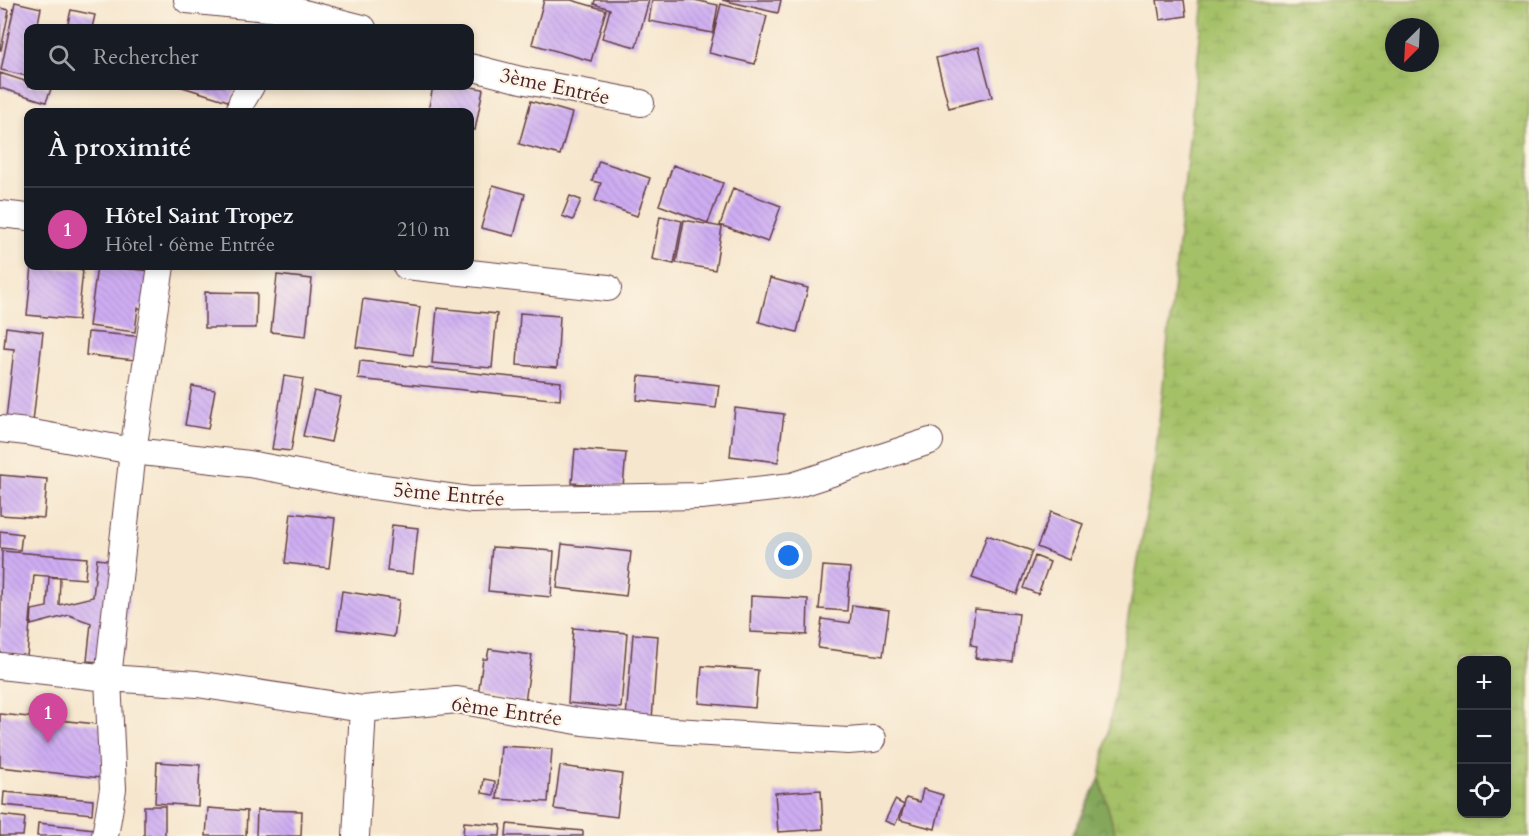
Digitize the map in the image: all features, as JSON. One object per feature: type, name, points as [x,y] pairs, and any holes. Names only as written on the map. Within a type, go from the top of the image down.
[{"type":"street","points":[[187,0],[294,13],[345,24]]},
{"type":"street","name":"3ème Entrée","points":[[474,68],[521,80],[641,103]]},
{"type":"street","points":[[240,108],[249,90]]},
{"type":"street","points":[[0,214],[24,217]]},
{"type":"street","points":[[105,836],[112,789],[108,678],[133,451],[160,270]]},
{"type":"street","points":[[443,270],[608,288]]},
{"type":"street","name":"5ème Entrée","points":[[0,429],[133,451],[249,464],[357,484],[471,500],[701,496],[792,486],[930,441]]},
{"type":"street","name":"6ème Entrée","points":[[0,666],[108,678],[196,684],[363,709],[457,700],[583,722],[674,731],[837,741],[873,739]]},
{"type":"street","points":[[356,836],[363,709]]},
{"type":"green space","points":[[1204,0],[1529,0],[1529,836],[1116,836],[1100,778],[1154,470]]},
{"type":"green space","points":[[1100,778],[1116,836],[1072,836]]},
{"type":"building","points":[[544,0],[571,0],[606,10],[591,61],[532,44]]},
{"type":"building","points":[[595,0],[649,0],[636,47],[602,38],[610,9],[594,4]]},
{"type":"building","points":[[652,0],[694,0],[718,5],[713,33],[649,21]]},
{"type":"building","points":[[722,0],[781,0],[778,13]]},
{"type":"building","points":[[1157,0],[1184,0],[1186,16],[1160,20]]},
{"type":"building","points":[[15,2],[41,8],[38,24],[24,24],[24,75],[1,70]]},
{"type":"building","points":[[721,4],[767,16],[755,64],[709,53]]},
{"type":"building","points":[[0,8],[9,10],[1,50],[0,50]]},
{"type":"building","points":[[71,10],[95,15],[93,24],[68,24]]},
{"type":"building","points":[[979,47],[992,97],[949,108],[936,58]]},
{"type":"building","points":[[0,73],[24,81],[24,90],[51,90],[46,102],[0,88]]},
{"type":"building","points":[[483,89],[475,130],[474,108],[429,108],[432,90]]},
{"type":"building","points":[[192,90],[235,90],[231,102]]},
{"type":"building","points":[[531,101],[572,113],[560,155],[519,144]]},
{"type":"building","points":[[599,161],[650,178],[637,216],[595,201],[601,183],[592,181]]},
{"type":"building","points":[[673,165],[723,183],[708,223],[659,205]]},
{"type":"building","points":[[493,185],[525,194],[514,236],[481,228]]},
{"type":"building","points":[[733,188],[781,206],[768,242],[720,225]]},
{"type":"building","points":[[570,196],[581,200],[573,220],[562,216]]},
{"type":"building","points":[[660,216],[682,221],[674,264],[652,259]]},
{"type":"building","points":[[684,220],[722,227],[715,270],[676,263]]},
{"type":"building","points":[[32,270],[83,270],[78,320],[27,315]]},
{"type":"building","points":[[96,270],[153,271],[148,310],[138,308],[135,332],[89,326]]},
{"type":"building","points":[[277,275],[312,279],[306,336],[271,332]]},
{"type":"building","points":[[770,278],[808,288],[797,332],[759,322]]},
{"type":"building","points":[[205,292],[257,293],[256,328],[205,328]]},
{"type":"building","points":[[363,299],[420,307],[413,355],[356,347]]},
{"type":"building","points":[[437,308],[497,314],[492,368],[432,363]]},
{"type":"building","points":[[520,313],[560,316],[557,368],[517,365]]},
{"type":"building","points":[[6,327],[43,332],[33,422],[6,419],[14,349],[4,348]]},
{"type":"building","points":[[88,332],[157,338],[155,362],[86,355]]},
{"type":"building","points":[[360,361],[561,382],[560,400],[358,379]]},
{"type":"building","points":[[284,376],[303,379],[291,451],[272,449]]},
{"type":"building","points":[[639,376],[719,385],[716,408],[637,400]]},
{"type":"building","points":[[192,386],[215,390],[208,429],[185,425]]},
{"type":"building","points":[[314,391],[341,397],[331,442],[303,436]]},
{"type":"building","points":[[735,408],[784,414],[778,462],[730,456]]},
{"type":"building","points":[[575,449],[626,453],[623,487],[572,483]]},
{"type":"building","points":[[0,475],[47,479],[44,518],[0,515]]},
{"type":"building","points":[[1051,512],[1083,524],[1069,560],[1037,547]]},
{"type":"building","points":[[291,513],[335,518],[329,568],[285,563]]},
{"type":"building","points":[[392,525],[418,528],[413,574],[387,571]]},
{"type":"building","points":[[0,531],[22,534],[20,550],[0,548]]},
{"type":"building","points":[[987,535],[1032,551],[1017,594],[972,578]]},
{"type":"building","points":[[562,544],[631,552],[626,596],[557,588]]},
{"type":"building","points":[[492,547],[554,551],[551,597],[488,591]]},
{"type":"building","points":[[2,551],[87,558],[85,579],[34,575],[27,657],[0,654]]},
{"type":"building","points":[[1035,556],[1050,562],[1038,594],[1023,588]]},
{"type":"building","points":[[97,559],[132,563],[124,653],[113,663],[87,661],[91,623],[69,615],[31,625],[32,610],[47,607],[49,577],[60,578],[59,605],[93,597]]},
{"type":"building","points":[[823,566],[850,568],[847,611],[819,609]]},
{"type":"building","points":[[342,591],[399,600],[394,637],[337,629]]},
{"type":"building","points":[[751,596],[808,599],[807,635],[750,632]]},
{"type":"building","points":[[852,605],[889,610],[883,656],[818,648],[822,619],[850,623]]},
{"type":"building","points":[[975,609],[1019,614],[1013,662],[975,658],[977,646],[971,645]]},
{"type":"building","points":[[573,628],[627,633],[621,708],[568,703]]},
{"type":"building","points":[[633,634],[658,636],[652,720],[626,718]]},
{"type":"building","points":[[489,649],[532,655],[525,702],[478,695],[483,659],[487,659]]},
{"type":"building","points":[[702,666],[758,670],[755,708],[699,703]]},
{"type":"building","points":[[0,714],[106,725],[101,778],[0,767]]},
{"type":"building","points":[[501,746],[552,749],[548,802],[497,799]]},
{"type":"building","points":[[157,762],[200,765],[198,806],[155,803]]},
{"type":"building","points":[[560,766],[622,774],[617,817],[554,809]]},
{"type":"building","points":[[484,779],[495,781],[494,795],[482,793]]},
{"type":"building","points":[[923,789],[943,795],[935,829],[900,820],[906,798],[920,802]]},
{"type":"building","points":[[821,790],[823,829],[778,832],[775,793]]},
{"type":"building","points":[[4,792],[93,800],[92,814],[3,805]]},
{"type":"building","points":[[895,800],[904,805],[895,825],[885,821]]},
{"type":"building","points":[[144,806],[165,806],[165,836],[144,836]]},
{"type":"building","points":[[208,808],[247,811],[246,836],[206,836]]},
{"type":"building","points":[[257,810],[302,811],[301,836],[256,836]]},
{"type":"building","points":[[0,815],[25,818],[23,836],[0,836]]},
{"type":"building","points":[[464,822],[501,825],[500,836],[463,836]]},
{"type":"building","points":[[38,823],[95,829],[95,836],[37,836]]},
{"type":"building","points":[[507,824],[583,831],[583,836],[506,836]]},
{"type":"place","name":"Hôtel Saint Tropez","points":[[48,743]]}]
